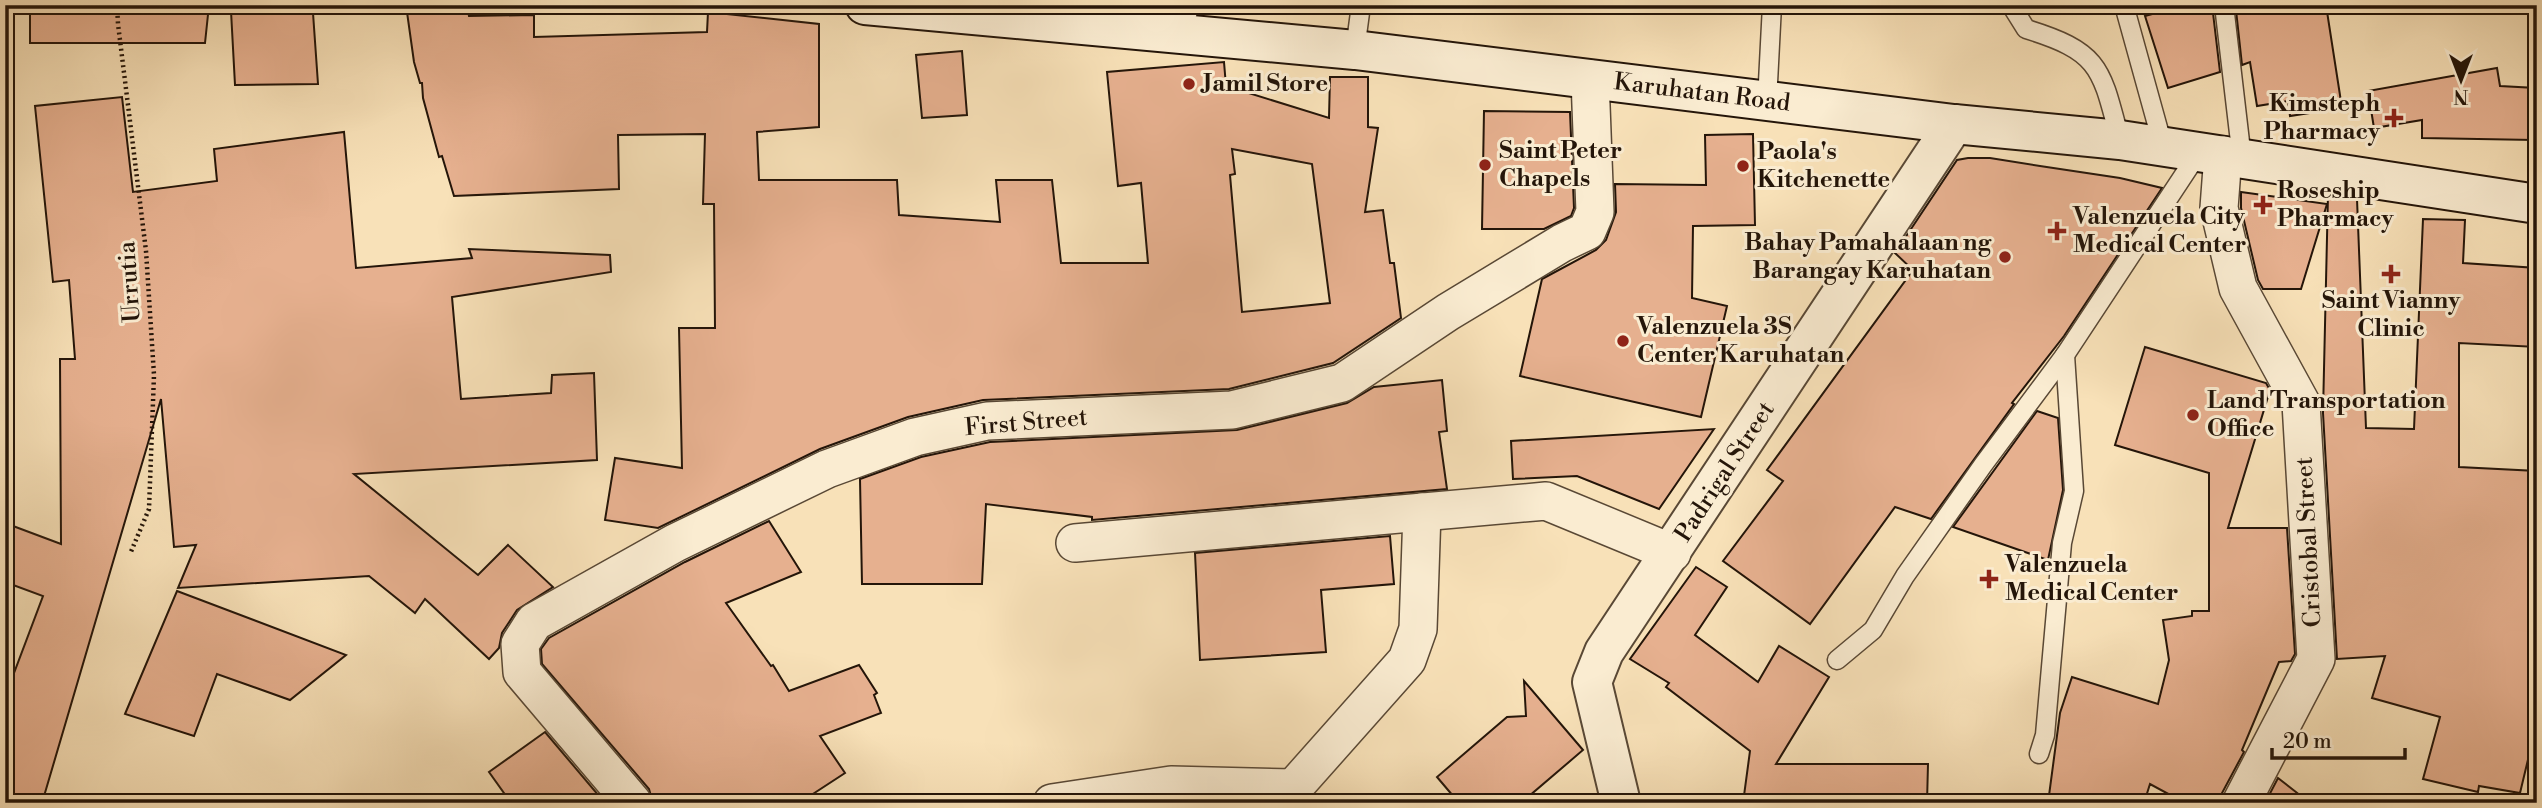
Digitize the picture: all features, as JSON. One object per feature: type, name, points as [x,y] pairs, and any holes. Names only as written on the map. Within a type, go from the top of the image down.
[{"type":"main road","name":"Karuhatan Road","points":[[865,5],[1176,18],[1355,50],[1767,102],[2120,140],[2537,204]]},
{"type":"main road","name":"Padrigal Street","points":[[1621,803],[1591,682],[1604,652],[1954,124]]},
{"type":"street","name":"First Street","points":[[633,803],[522,672],[520,643],[534,622],[676,543],[816,475],[915,437],[986,421],[1232,410],[1342,383],[1448,312],[1562,243],[1587,231],[1595,212],[1590,79]]},
{"type":"street","name":"Cristobal Street","points":[[2207,153],[2238,288],[2301,403],[2316,659],[2241,803]]},
{"type":"street","points":[[1075,543],[1546,501],[1672,553]]},
{"type":"street","points":[[1052,803],[1171,785],[1286,795],[1407,660],[1418,629],[1422,512]]},
{"type":"lane","points":[[1355,50],[1361,5]]},
{"type":"lane","points":[[1767,102],[1772,5]]},
{"type":"lane","points":[[2011,5],[2026,29],[2060,40],[2085,54],[2104,81],[2120,140]]},
{"type":"lane","points":[[2124,5],[2207,153]]},
{"type":"lane","points":[[1837,660],[1873,629],[1905,576],[1944,520],[2065,355],[2207,153],[2224,5]]},
{"type":"lane","points":[[2039,754],[2045,735],[2062,543],[2074,491],[2065,355]]},
{"type":"path","name":"Urrutia","points":[[117,5],[146,251],[154,375],[149,509],[130,554]]},
{"type":"building","points":[[30,5],[209,5],[205,43],[30,43]]},
{"type":"building","points":[[406,5],[467,5],[469,16],[534,15],[534,37],[707,32],[708,12],[819,24],[819,127],[757,132],[759,180],[897,180],[899,215],[1000,222],[996,180],[1052,180],[1061,263],[1148,263],[1141,183],[1118,186],[1107,72],[1224,62],[1226,86],[1329,118],[1330,77],[1368,77],[1368,127],[1378,128],[1365,212],[1383,210],[1390,263],[1394,263],[1401,318],[1333,363],[1229,389],[983,400],[908,417],[820,449],[658,528],[605,520],[615,458],[682,468],[679,328],[715,328],[714,204],[703,204],[705,134],[618,135],[619,189],[454,196],[442,156],[439,157],[423,98],[422,83],[414,62]],"holes":[[[1232,149],[1312,164],[1330,303],[1242,312],[1230,175],[1235,174]]]},
{"type":"building","points":[[2185,5],[2200,5],[2202,14],[2213,13],[2220,72],[2168,88],[2145,16]]},
{"type":"building","points":[[2267,5],[2326,5],[2342,108],[2290,116],[2288,101],[2257,106],[2250,62],[2242,65],[2236,10]]},
{"type":"building","points":[[231,11],[313,13],[318,84],[235,85]]},
{"type":"building","points":[[962,51],[967,115],[922,118],[916,55]]},
{"type":"building","points":[[2497,68],[2500,86],[2536,88],[2534,140],[2422,138],[2422,120],[2374,128],[2368,91]]},
{"type":"building","points":[[122,97],[133,192],[217,181],[214,149],[344,132],[356,268],[472,258],[469,249],[610,255],[611,272],[452,297],[461,399],[551,393],[552,375],[594,373],[597,460],[354,474],[478,575],[508,545],[553,587],[517,610],[502,633],[499,648],[489,659],[425,599],[415,613],[369,576],[178,588],[196,545],[174,547],[161,399],[42,803],[5,803],[5,697],[43,596],[5,582],[5,523],[61,544],[60,359],[75,359],[69,280],[53,282],[35,106]]},
{"type":"building","points":[[1484,111],[1570,112],[1574,208],[1571,216],[1544,229],[1482,229]]},
{"type":"building","points":[[1753,134],[1755,225],[1693,226],[1692,298],[1727,306],[1701,417],[1520,376],[1542,279],[1596,250],[1606,240],[1616,212],[1615,184],[1706,185],[1705,135]]},
{"type":"building","points":[[1990,158],[2120,178],[2162,188],[2064,336],[2012,403],[2014,404],[1931,519],[1895,507],[1810,624],[1723,561],[1783,481],[1767,470],[1913,270],[1895,253],[1957,160]]},
{"type":"building","points":[[2241,192],[2327,204],[2301,289],[2263,289],[2258,280],[2241,208]]},
{"type":"building","points":[[2328,194],[2357,199],[2366,428],[2414,429],[2423,219],[2465,220],[2463,263],[2537,268],[2537,347],[2459,343],[2459,467],[2537,471],[2537,722],[2520,793],[2479,786],[2478,792],[2423,779],[2440,717],[2372,698],[2385,656],[2337,659],[2323,413]]},
{"type":"building","points":[[2145,347],[2266,383],[2270,390],[2228,528],[2287,528],[2295,654],[2291,661],[2279,662],[2242,750],[2244,752],[2222,793],[2220,803],[2185,803],[2150,784],[2144,803],[2048,803],[2060,713],[2072,677],[2158,704],[2169,660],[2163,620],[2192,616],[2192,611],[2209,611],[2209,473],[2115,445]]},
{"type":"building","points":[[1442,380],[1447,431],[1439,432],[1447,489],[1092,520],[1092,517],[986,504],[982,584],[862,584],[860,479],[921,457],[990,442],[1237,430],[1347,403],[1374,387]]},
{"type":"building","points":[[2037,411],[2058,418],[2063,490],[2048,560],[1953,527]]},
{"type":"building","points":[[1714,429],[1659,509],[1577,476],[1513,479],[1511,441]]},
{"type":"building","points":[[769,521],[801,572],[726,603],[771,666],[773,665],[789,691],[859,665],[877,693],[874,695],[881,713],[820,736],[845,773],[799,803],[653,803],[649,789],[542,664],[541,649],[549,638],[685,562]]},
{"type":"building","points":[[1390,536],[1394,584],[1321,590],[1326,652],[1200,660],[1195,553]]},
{"type":"building","points":[[1696,567],[1727,587],[1695,635],[1758,682],[1779,646],[1829,677],[1776,764],[1928,764],[1927,803],[1743,803],[1750,751],[1666,687],[1669,683],[1630,659]]},
{"type":"building","points":[[177,591],[346,655],[290,700],[217,674],[194,736],[125,714]]},
{"type":"building","points":[[1524,681],[1583,750],[1521,803],[1459,803],[1437,777],[1507,717],[1526,716]]},
{"type":"building","points":[[545,732],[605,803],[511,803],[489,772]]},
{"type":"building","points":[[2278,778],[2310,803],[2265,803]]},
{"type":"place","name":"Jamil Store","points":[[1189,84]]},
{"type":"place","name":"Kimsteph Pharmacy","points":[[2394,118]]},
{"type":"place","name":"Saint Peter Chapels","points":[[1485,165]]},
{"type":"place","name":"Paola's Kitchenette","points":[[1743,166]]},
{"type":"place","name":"Roseship Pharmacy","points":[[2263,205]]},
{"type":"place","name":"Valenzuela City Medical Center","points":[[2057,231]]},
{"type":"place","name":"Bahay Pamahalaan ng Barangay Karuhatan","points":[[2005,257]]},
{"type":"place","name":"Saint Vianny Clinic","points":[[2391,274]]},
{"type":"place","name":"Valenzuela 3S Center Karuhatan","points":[[1623,341]]},
{"type":"place","name":"Land Transportation Office","points":[[2193,415]]},
{"type":"place","name":"Valenzuela Medical Center","points":[[1989,579]]}]
